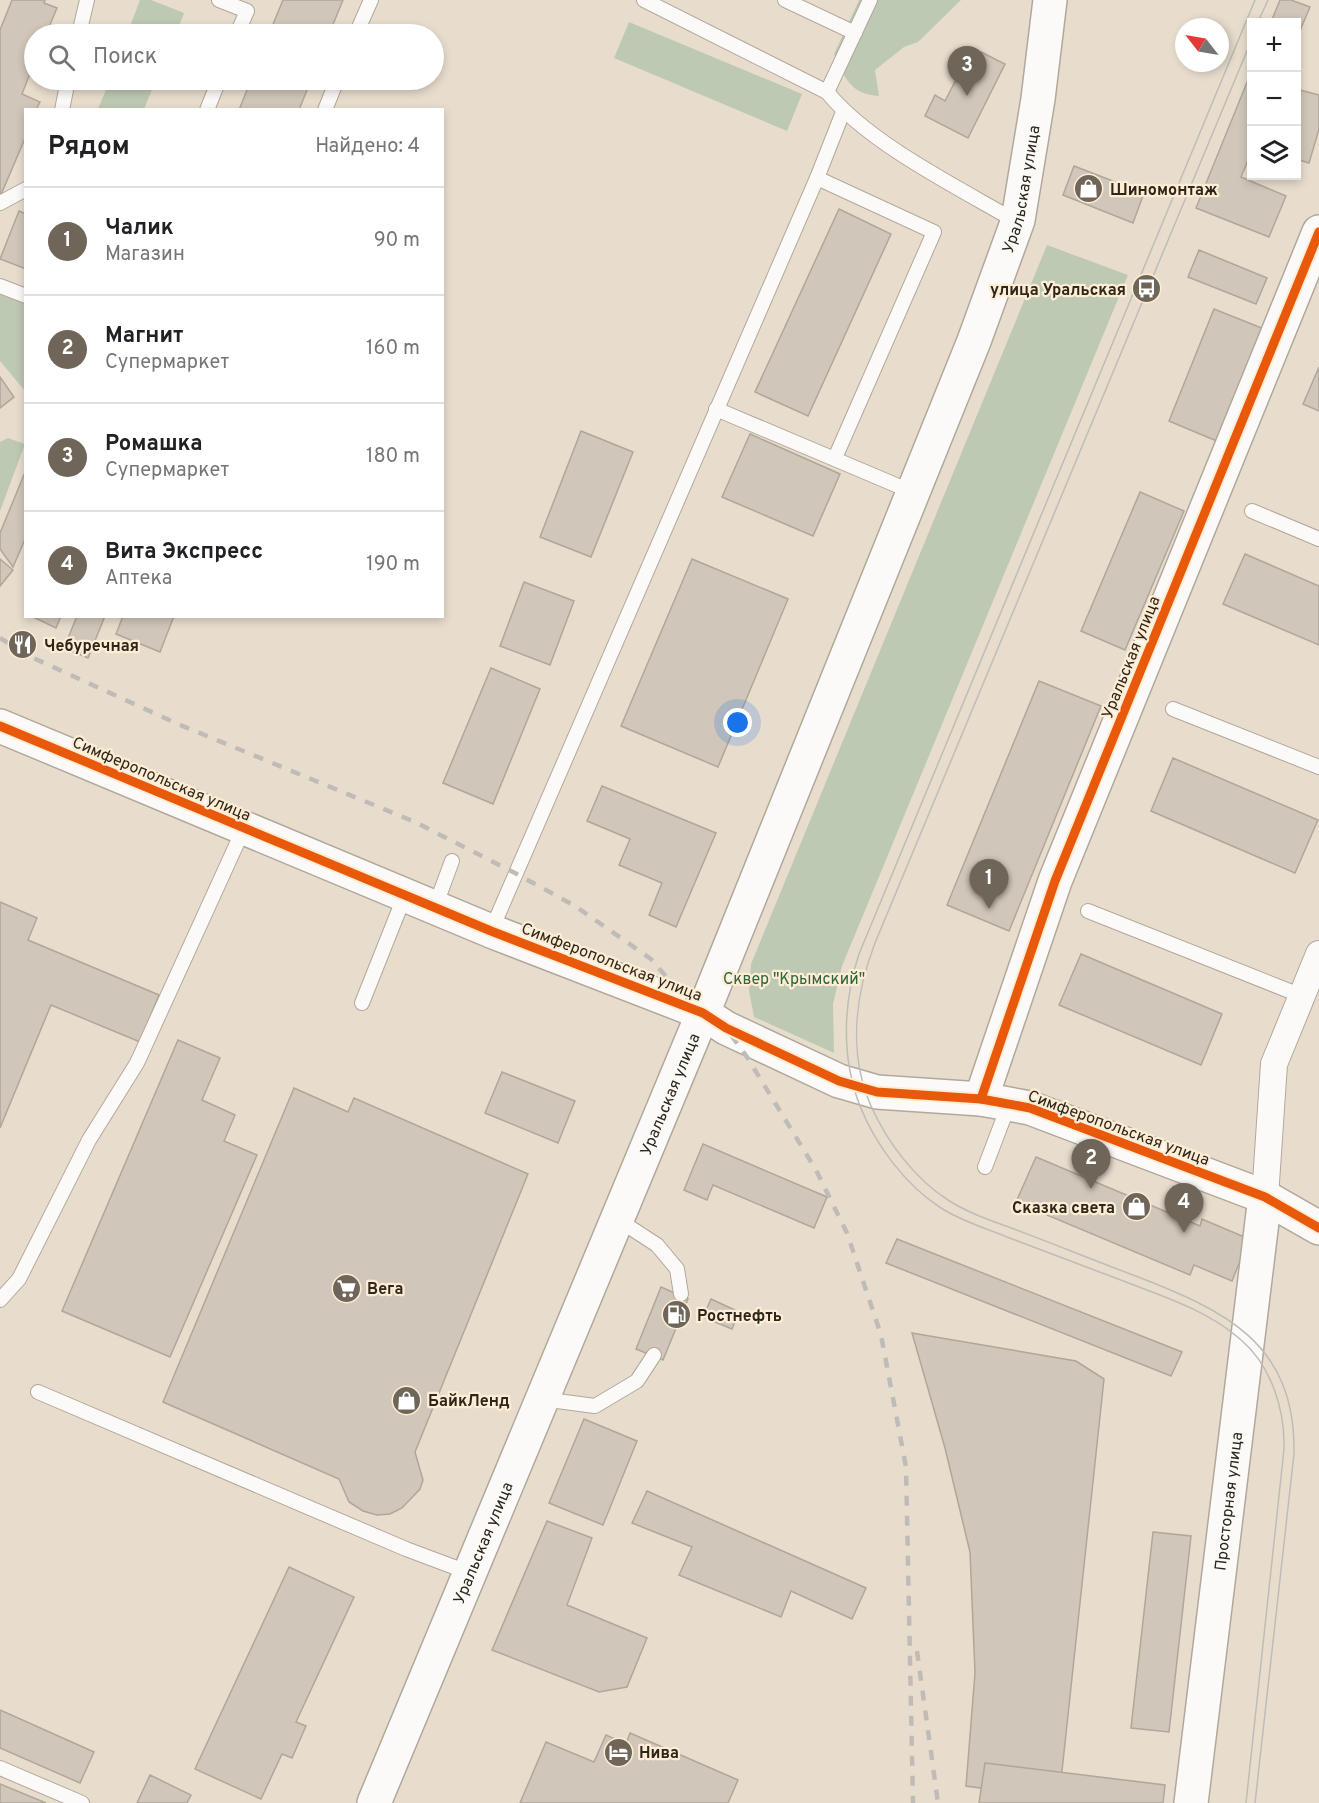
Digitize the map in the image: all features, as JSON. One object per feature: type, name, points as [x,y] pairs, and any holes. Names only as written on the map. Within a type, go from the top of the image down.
[{"type":"main road","name":"Уральская улица","points":[[364,1803],[542,1399],[617,1219],[1011,217],[1038,0]]},
{"type":"main road","name":"Уральская улица","points":[[374,1803],[466,1571],[915,494],[1011,217],[1038,99],[1050,0]]},
{"type":"main road","name":"Уральская улица","points":[[995,1101],[1055,881],[1319,232]]},
{"type":"main road","name":"Симферопольская улица","points":[[0,726],[491,931],[699,1011],[726,1028],[839,1082],[877,1092],[995,1101],[1029,1108],[1265,1197],[1319,1228]]},
{"type":"main road","name":"Просторная улица","points":[[1191,1803],[1265,1197]]},
{"type":"street","points":[[1265,1197],[1275,1064],[1319,954]]},
{"type":"lane","points":[[81,24],[87,0]]},
{"type":"lane","points":[[219,0],[247,11],[241,24]]},
{"type":"lane","points":[[360,24],[371,0]]},
{"type":"lane","points":[[644,0],[827,92],[843,112],[930,172],[1011,217]]},
{"type":"lane","points":[[785,0],[855,33]]},
{"type":"lane","points":[[827,92],[870,0]]},
{"type":"lane","points":[[62,108],[66,90]]},
{"type":"lane","points":[[208,108],[215,90]]},
{"type":"lane","points":[[326,108],[333,90]]},
{"type":"lane","points":[[491,931],[818,178],[843,112]]},
{"type":"lane","points":[[818,178],[933,232],[835,458]]},
{"type":"lane","points":[[0,203],[24,191]]},
{"type":"lane","points":[[0,286],[24,295]]},
{"type":"lane","points":[[716,409],[903,488]]},
{"type":"lane","points":[[1252,511],[1319,539]]},
{"type":"lane","points":[[1173,709],[1319,767]]},
{"type":"lane","points":[[0,1300],[19,1280],[89,1140],[137,1063],[244,828]]},
{"type":"lane","points":[[435,908],[452,861]]},
{"type":"lane","points":[[362,1003],[405,895]]},
{"type":"lane","points":[[1088,911],[1302,996]]},
{"type":"lane","points":[[985,1167],[995,1101]]},
{"type":"lane","points":[[617,1219],[657,1245],[677,1269],[681,1294]]},
{"type":"lane","points":[[542,1399],[595,1406],[638,1381],[654,1355]]},
{"type":"lane","points":[[38,1392],[395,1544],[466,1571]]},
{"type":"lane","points":[[0,1768],[82,1803]]},
{"type":"green space","points":[[140,0],[151,0],[184,13],[180,24],[131,24]]},
{"type":"green space","points":[[859,0],[961,0],[918,42],[904,47],[875,70],[879,96],[869,95],[855,88],[845,77],[834,54]]},
{"type":"green space","points":[[629,22],[802,94],[787,131],[614,58]]},
{"type":"green space","points":[[106,90],[152,90],[144,108],[98,108]]},
{"type":"green space","name":"Сквер \"Крымский\"","points":[[1047,245],[1128,275],[842,966],[833,1004],[834,1053],[754,1017],[749,991],[751,964]]},
{"type":"green space","points":[[0,291],[24,301],[24,390],[0,361]]},
{"type":"green space","points":[[8,438],[24,444],[24,447],[0,511],[0,442]]},
{"type":"building","points":[[12,0],[45,0],[44,3],[57,8],[50,24],[24,24],[24,89],[22,94],[40,102],[37,108],[24,108],[24,141],[0,197],[0,30]]},
{"type":"building","points":[[283,0],[343,0],[333,24],[273,24]]},
{"type":"building","points":[[1280,0],[1291,0],[1310,7],[1301,28],[1301,18],[1273,18]]},
{"type":"building","points":[[981,52],[1005,64],[968,138],[925,116],[935,95],[945,101],[963,66],[971,71]]},
{"type":"building","points":[[1247,82],[1247,163],[1241,177],[1286,196],[1269,237],[1196,208]]},
{"type":"building","points":[[247,90],[307,90],[300,108],[240,108]]},
{"type":"building","points":[[1301,90],[1319,95],[1319,129],[1309,163],[1301,161]]},
{"type":"building","points":[[1074,166],[1144,193],[1133,223],[1063,195]]},
{"type":"building","points":[[839,209],[891,234],[808,416],[755,392]]},
{"type":"building","points":[[19,211],[24,213],[24,268],[0,259]]},
{"type":"building","points":[[1199,250],[1267,278],[1256,304],[1188,277]]},
{"type":"building","points":[[1214,309],[1264,329],[1219,442],[1169,421]]},
{"type":"building","points":[[1319,367],[1319,411],[1303,404]]},
{"type":"building","points":[[0,377],[14,397],[0,408]]},
{"type":"building","points":[[581,431],[633,452],[591,557],[540,537]]},
{"type":"building","points":[[750,434],[840,474],[813,536],[722,497]]},
{"type":"building","points":[[24,475],[24,542],[13,567],[0,549],[0,533]]},
{"type":"building","points":[[1140,492],[1184,511],[1125,650],[1081,631]]},
{"type":"building","points":[[1245,554],[1319,586],[1319,645],[1223,604]]},
{"type":"building","points":[[0,559],[13,570],[0,586]]},
{"type":"building","points":[[692,559],[788,599],[718,767],[621,726]]},
{"type":"building","points":[[524,582],[574,601],[550,665],[500,646]]},
{"type":"building","points":[[35,618],[60,618],[56,628]]},
{"type":"building","points":[[76,618],[104,618],[88,658],[64,648]]},
{"type":"building","points":[[122,618],[173,618],[160,652],[116,634]]},
{"type":"building","points":[[491,668],[540,689],[493,804],[443,783]]},
{"type":"building","points":[[1039,681],[1101,706],[1009,931],[947,905]]},
{"type":"building","points":[[1173,758],[1318,820],[1295,873],[1151,811]]},
{"type":"building","points":[[602,786],[716,833],[676,927],[649,915],[662,883],[619,865],[630,839],[587,821]]},
{"type":"building","points":[[0,902],[37,918],[28,940],[159,995],[140,1042],[51,1005],[0,1128]]},
{"type":"building","points":[[1081,954],[1222,1014],[1201,1065],[1059,1005]]},
{"type":"building","points":[[178,1040],[220,1058],[202,1100],[235,1115],[224,1141],[257,1155],[170,1357],[62,1311]]},
{"type":"building","points":[[502,1072],[575,1101],[558,1143],[485,1113]]},
{"type":"building","name":"Вега","points":[[294,1088],[348,1112],[354,1098],[528,1174],[415,1452],[423,1480],[420,1489],[402,1508],[390,1514],[377,1515],[363,1511],[349,1502],[339,1479],[163,1402]]},
{"type":"building","points":[[703,1144],[827,1197],[814,1228],[713,1185],[707,1200],[684,1190]]},
{"type":"building","points":[[1036,1157],[1200,1226],[1202,1219],[1249,1239],[1232,1281],[1194,1265],[1190,1275],[1016,1202]]},
{"type":"building","points":[[897,1239],[1182,1352],[1171,1376],[886,1263]]},
{"type":"building","points":[[661,1287],[688,1299],[663,1360],[636,1349]]},
{"type":"building","points":[[711,1299],[739,1312],[732,1329],[703,1317]]},
{"type":"building","points":[[912,1333],[1076,1361],[1104,1379],[1059,1799],[966,1786],[975,1673],[970,1552],[945,1448]]},
{"type":"building","points":[[584,1419],[637,1441],[603,1525],[549,1503]]},
{"type":"building","points":[[647,1491],[866,1588],[852,1619],[791,1591],[781,1617],[679,1575],[692,1547],[632,1523]]},
{"type":"building","points":[[547,1521],[592,1538],[567,1605],[647,1638],[627,1687],[599,1692],[492,1650]]},
{"type":"building","points":[[1153,1532],[1191,1536],[1169,1732],[1131,1728]]},
{"type":"building","points":[[289,1567],[354,1597],[296,1722],[306,1726],[292,1758],[282,1754],[261,1799],[195,1769]]},
{"type":"building","points":[[0,1710],[94,1752],[80,1783],[0,1748]]},
{"type":"building","points":[[630,1733],[738,1780],[728,1803],[520,1803],[546,1742],[594,1762],[606,1735],[626,1744]]},
{"type":"building","points":[[985,1763],[1165,1785],[1163,1803],[979,1803]]},
{"type":"building","points":[[150,1775],[191,1795],[187,1803],[137,1803]]},
{"type":"building","points":[[0,1784],[46,1803],[0,1803]]},
{"type":"tram line","points":[[1246,1803],[1284,1449],[1279,1403],[1268,1375],[1251,1350],[1228,1329],[1214,1320],[1156,1293],[965,1221],[928,1199],[893,1163],[866,1120],[854,1087],[846,1030],[850,992],[859,954],[1255,0]]},
{"type":"tram line","points":[[1260,18],[1268,0]]},
{"type":"tram line","points":[[1247,51],[875,943],[859,1003],[857,1045],[859,1065],[871,1106],[885,1133],[903,1159],[924,1182],[956,1205],[980,1216],[1197,1302],[1224,1317],[1248,1336],[1268,1357],[1282,1384],[1291,1416],[1294,1454],[1255,1803]]},
{"type":"railway","points":[[0,638],[29,656],[178,724],[415,822],[515,873],[575,906],[651,959],[694,1009],[726,1028],[747,1057],[816,1170],[847,1233],[881,1335],[906,1467],[913,1803]]},
{"type":"railway","points":[[917,1651],[938,1803]]},
{"type":"cycle path","points":[[981,1099],[1055,881],[1319,232]]},
{"type":"cycle path","points":[[0,726],[491,931],[703,1013],[726,1028],[839,1081],[877,1092],[981,1099],[1030,1108],[1265,1197],[1319,1228]]},
{"type":"place","name":"Ромашка","points":[[967,96]]},
{"type":"place","name":"Шиномонтаж","points":[[1089,189]]},
{"type":"place","name":"улица Уральская","points":[[1147,289]]},
{"type":"place","name":"Чебуречная","points":[[23,645]]},
{"type":"place","name":"Чалик","points":[[989,909]]},
{"type":"place","name":"Магнит","points":[[1091,1189]]},
{"type":"place","name":"Сказка света","points":[[1136,1207]]},
{"type":"place","name":"Вита Экспресс","points":[[1184,1233]]},
{"type":"place","name":"Вега","points":[[346,1288]]},
{"type":"place","name":"Ростнефть","points":[[676,1315]]},
{"type":"place","name":"БайкЛенд","points":[[407,1400]]},
{"type":"place","name":"Нива","points":[[618,1752]]}]
